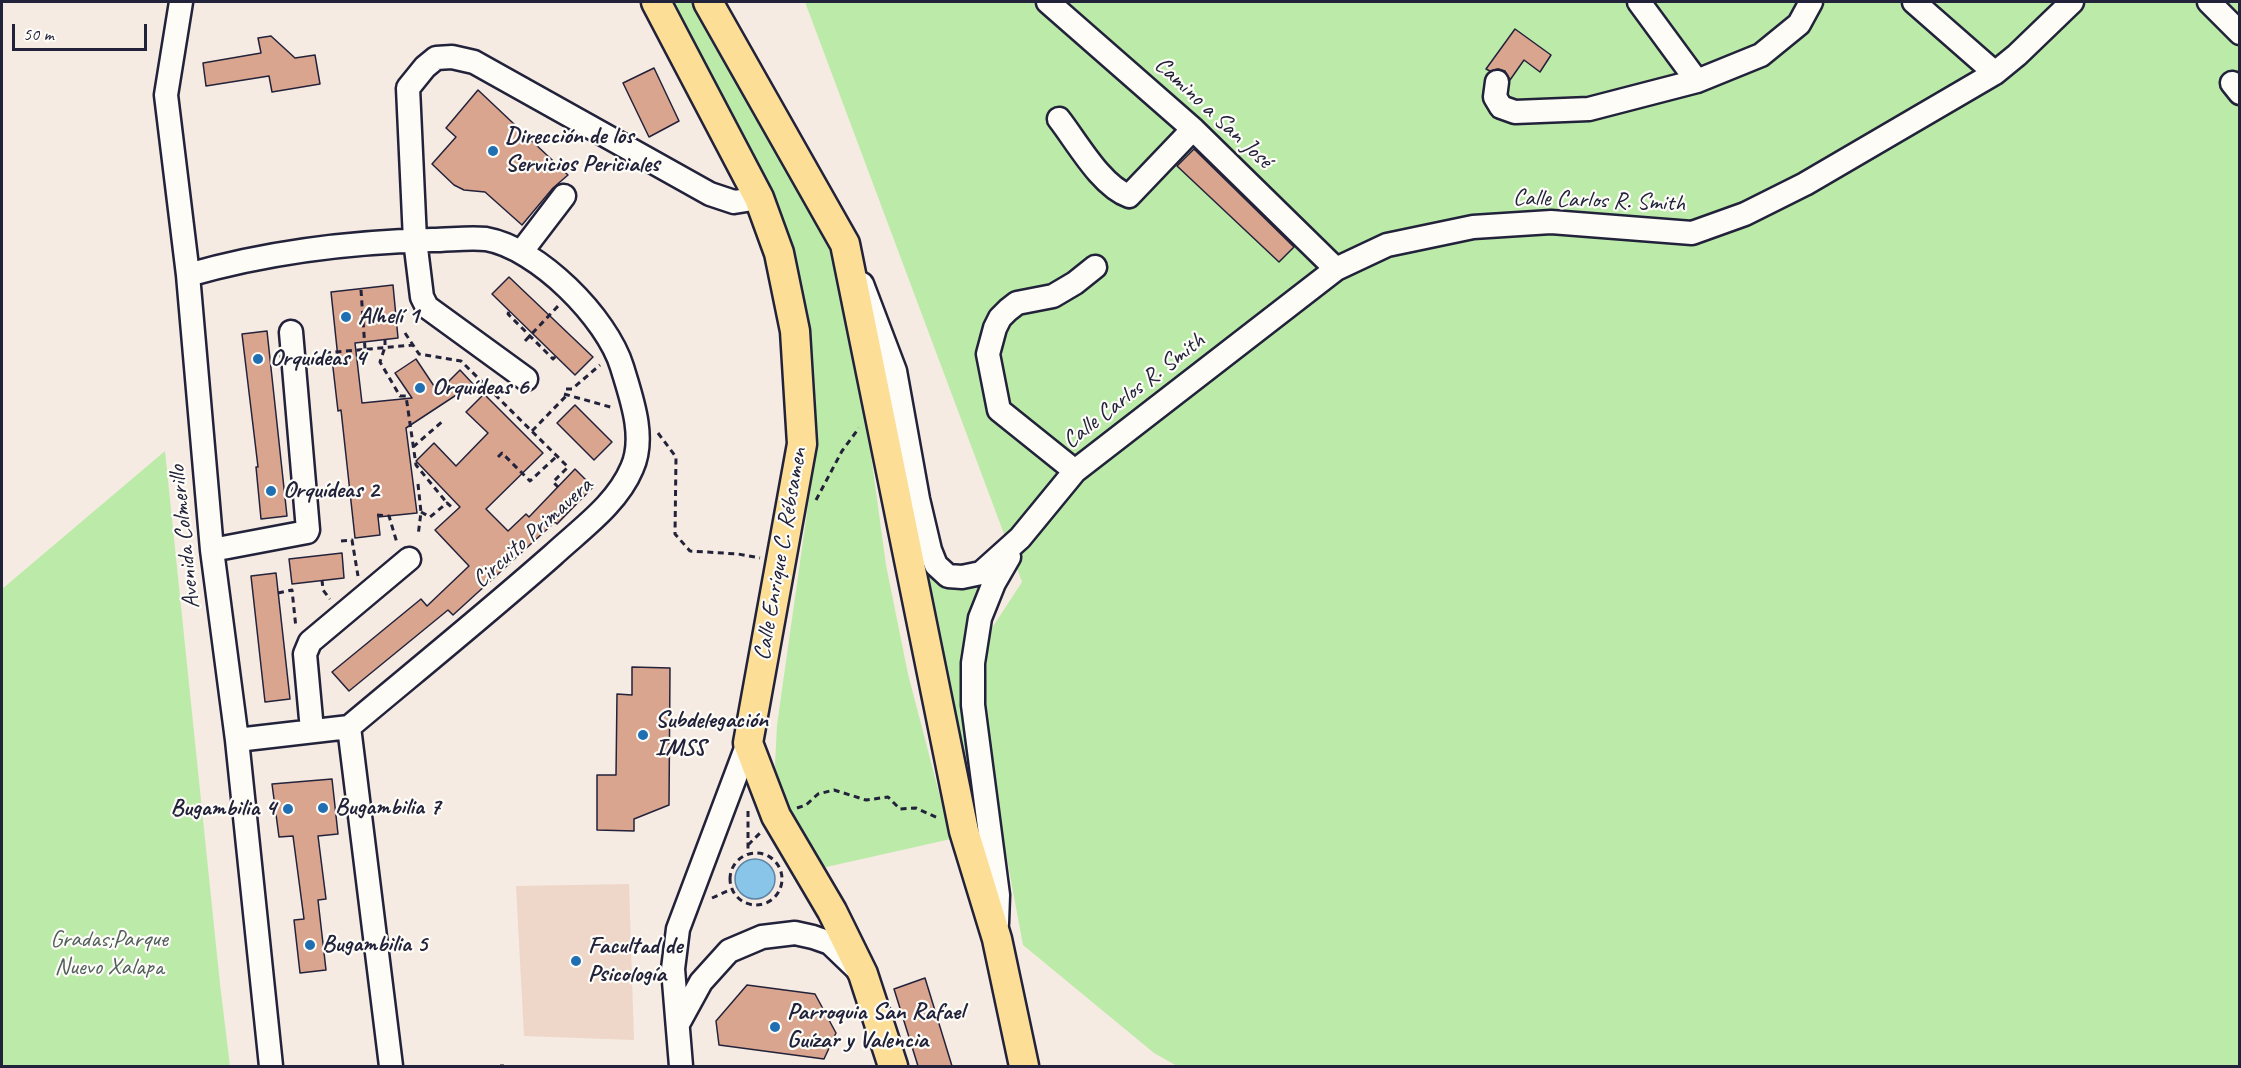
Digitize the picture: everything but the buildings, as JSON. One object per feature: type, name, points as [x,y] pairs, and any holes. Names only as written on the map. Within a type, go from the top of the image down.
[{"type":"main road","name":"Calle Enrique C. Rébsamen","points":[[656,2],[759,198],[778,252],[795,331],[802,444],[748,743]]},
{"type":"main road","points":[[708,2],[845,244],[964,831],[997,939],[1024,1066]]},
{"type":"main road","points":[[748,743],[776,816],[832,911],[863,974],[878,1008],[893,1066]]},
{"type":"street","name":"Avenida Colmerillo","points":[[181,2],[166,95],[188,275],[212,550],[237,740],[271,1066]]},
{"type":"street","name":"Camino a San José","points":[[1048,2],[1193,129],[1336,269]]},
{"type":"street","points":[[1639,2],[1697,81]]},
{"type":"street","points":[[1497,82],[1495,97],[1501,107],[1515,112],[1589,109],[1697,81],[1761,55],[1799,24],[1811,2]]},
{"type":"street","points":[[1914,2],[1995,73]]},
{"type":"street","name":"Calle Carlos R. Smith","points":[[845,244],[895,371],[918,499],[930,550],[936,565],[948,576],[962,577],[981,573],[1020,538],[1075,471],[1336,269],[1387,245],[1473,227],[1551,222],[1692,233],[1745,213],[1805,184],[1995,73],[2072,2]]},
{"type":"street","points":[[2209,2],[2240,33]]},
{"type":"street","points":[[526,379],[427,307],[422,297],[415,240],[408,88],[425,67],[436,58],[452,57],[474,62],[710,194],[734,202],[759,198]]},
{"type":"street","points":[[1059,118],[1095,167],[1118,192],[1129,196],[1193,129]]},
{"type":"street","points":[[522,251],[564,196]]},
{"type":"street","name":"Circuito Primavera","points":[[188,275],[234,262],[315,247],[415,240],[486,239],[522,251],[552,274],[590,311],[616,350],[634,413],[638,437],[633,466],[617,494],[534,572],[349,727]]},
{"type":"street","points":[[1075,471],[999,410],[988,354],[995,328],[1000,318],[1008,310],[1017,303],[1053,296],[1075,284],[1095,267]]},
{"type":"street","points":[[212,550],[308,530],[291,332]]},
{"type":"street","name":"Calle Carlos R. Smith","points":[[997,939],[998,896],[973,705],[973,663],[980,618],[994,583],[1020,538]]},
{"type":"street","points":[[312,730],[304,654],[310,642],[409,559]]},
{"type":"street","points":[[237,740],[349,727],[391,1066]]},
{"type":"street","points":[[681,1066],[673,969],[678,929],[748,743]]},
{"type":"street","points":[[678,1024],[701,982],[729,951],[762,938],[795,933],[830,943],[863,974]]},
{"type":"path","points":[[361,290],[365,349]]},
{"type":"path","points":[[509,312],[508,314],[553,359],[556,356]]},
{"type":"path","points":[[525,341],[547,318]]},
{"type":"path","points":[[405,333],[419,354],[461,361],[568,467],[553,482],[558,487]]},
{"type":"path","points":[[385,339],[386,347],[380,362],[400,396],[406,396],[416,465],[454,509]]},
{"type":"path","points":[[325,353],[414,345]]},
{"type":"path","points":[[566,389],[572,389],[616,350]]},
{"type":"path","points":[[532,431],[566,394],[634,413],[651,424],[676,456],[675,534],[690,551],[738,554],[780,561]]},
{"type":"path","points":[[413,447],[444,420]]},
{"type":"path","points":[[814,503],[842,451],[859,427]]},
{"type":"path","points":[[498,457],[502,453],[530,481],[557,456]]},
{"type":"path","points":[[418,484],[422,512],[418,536]]},
{"type":"path","points":[[422,512],[430,517],[447,503]]},
{"type":"path","points":[[378,515],[389,516],[397,542],[409,559]]},
{"type":"path","points":[[341,541],[352,540],[357,576],[370,591]]},
{"type":"path","points":[[278,593],[292,590],[297,630],[310,642]]},
{"type":"path","points":[[776,816],[806,805],[818,794],[834,790],[866,800],[888,797],[900,808],[916,808],[964,831]]},
{"type":"path","points":[[757,853],[774,860],[780,869],[782,878],[777,895],[762,905],[753,905],[737,898],[730,880],[735,863],[748,854],[757,853]]},
{"type":"shaded area","name":"Facultad de Psicología","points":[[629,884],[634,1040],[524,1036],[516,886]]},
{"type":"green space","points":[[673,2],[692,2],[785,163],[830,251],[853,323],[886,565],[908,674],[951,839],[822,868],[778,793],[775,765],[777,725],[813,470],[816,405],[807,328],[768,189]]},
{"type":"green space","points":[[805,2],[2239,2],[2239,1066],[1177,1066],[1154,1053],[1023,945],[984,736],[988,634],[1022,582]]},
{"type":"green space","points":[[884,364],[925,567],[983,584],[964,725],[975,815]]},
{"type":"green space","name":"Gradas;Parque Nuevo Xalapa","points":[[165,451],[230,1066],[2,1066],[2,589]]},
{"type":"water","points":[[755,859],[763,860],[769,865],[774,871],[774,887],[769,893],[763,898],[755,899],[747,898],[741,893],[736,887],[735,879],[736,871],[741,865],[747,860]]},
{"type":"place","name":"Dirección de los Servicios Periciales","points":[[493,151]]},
{"type":"place","name":"Alhelí 1","points":[[346,317]]},
{"type":"place","name":"Orquídeas 4","points":[[258,359]]},
{"type":"place","name":"Orquídeas 6","points":[[420,388]]},
{"type":"place","name":"Orquídeas 2","points":[[271,491]]},
{"type":"place","name":"Subdelegación IMSS","points":[[643,735]]},
{"type":"place","name":"Bugambilia 7","points":[[323,808]]},
{"type":"place","name":"Bugambilia 4","points":[[288,809]]},
{"type":"place","name":"Bugambilia 5","points":[[310,945]]},
{"type":"place","name":"Facultad de Psicología","points":[[576,961]]},
{"type":"place","name":"Parroquia San Rafael Guízar y Valencia","points":[[775,1027]]}]
